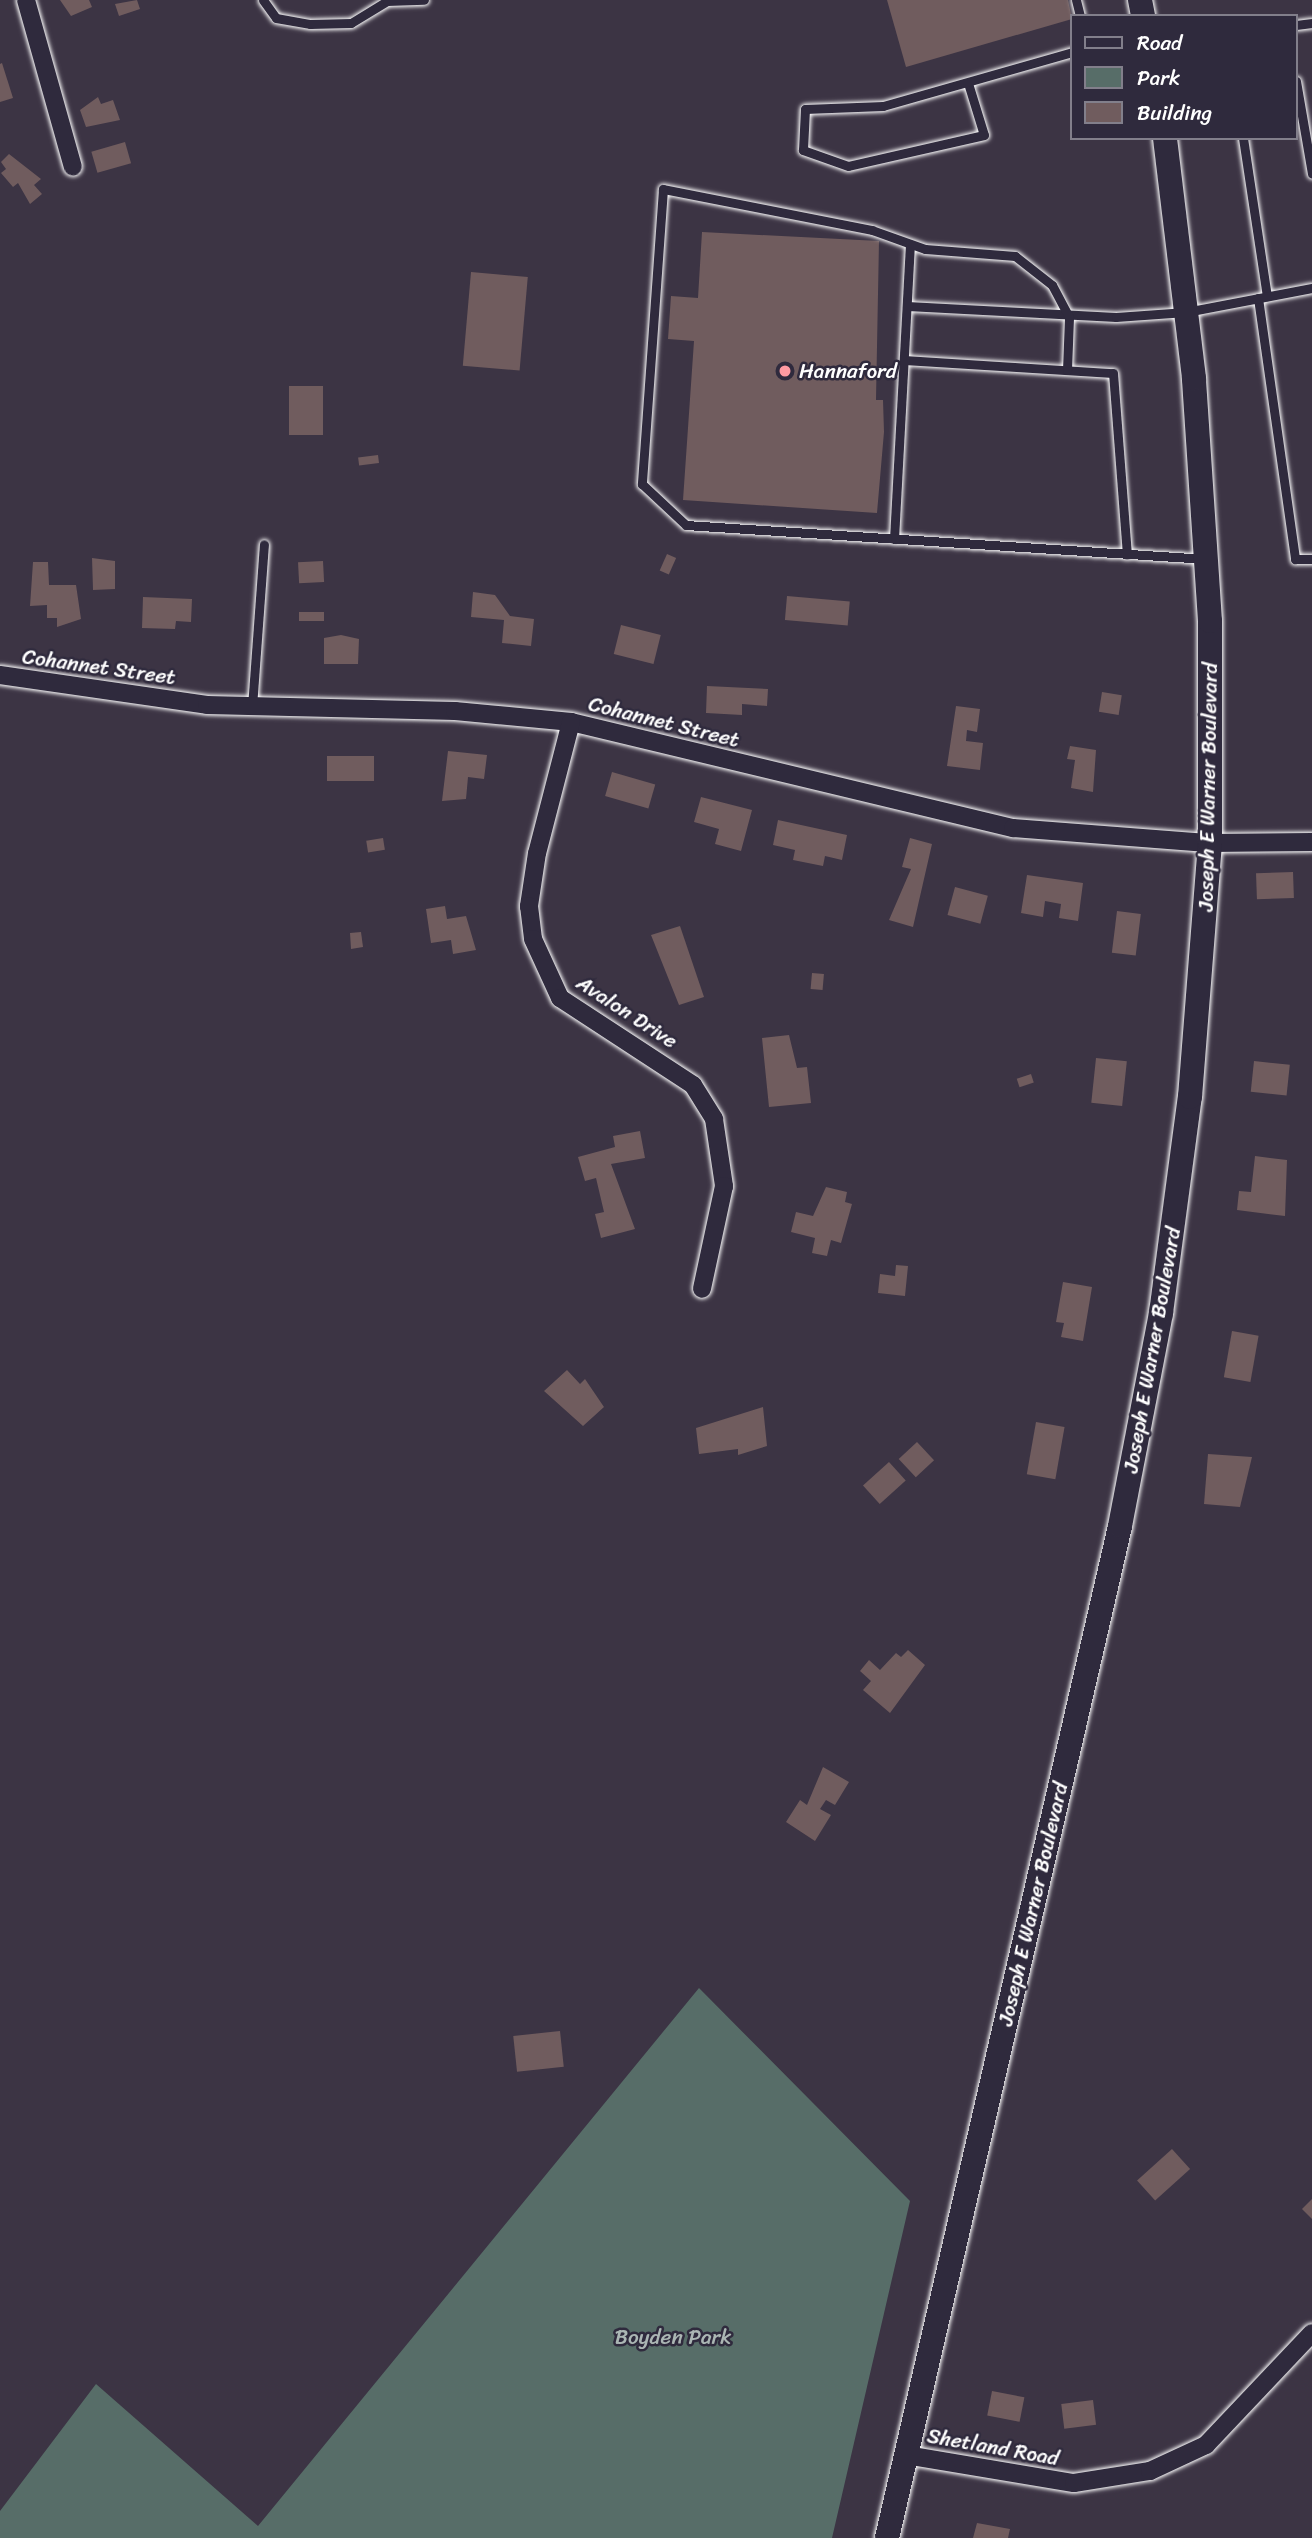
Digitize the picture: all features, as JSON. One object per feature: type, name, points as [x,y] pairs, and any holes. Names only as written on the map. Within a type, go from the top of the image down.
[{"type":"main road","name":"Joseph E Warner Boulevard","points":[[887,2538],[1142,1417],[1190,1097],[1210,843],[1208,559],[1186,312],[1165,140]]},
{"type":"street","points":[[26,0],[73,167]]},
{"type":"street","name":"Cohannet Street","points":[[0,676],[252,707],[455,711],[571,722],[1013,828],[1210,843],[1312,842]]},
{"type":"street","name":"Avalon Drive","points":[[571,722],[537,853],[529,906],[533,939],[560,998],[693,1085],[714,1119],[724,1186],[702,1289]]},
{"type":"street","name":"Shetland Road","points":[[906,2455],[1074,2483],[1150,2471],[1206,2445],[1312,2333]]},
{"type":"lane","points":[[263,0],[276,18],[310,24],[351,23],[387,0],[424,0]]},
{"type":"lane","points":[[968,83],[984,135],[848,166],[803,150],[805,109],[883,106],[1070,53]]},
{"type":"lane","points":[[1298,93],[1312,174]]},
{"type":"lane","points":[[1243,140],[1295,559],[1312,559]]},
{"type":"lane","points":[[1067,370],[1069,317],[1052,285],[1015,256],[910,244],[872,230],[663,189],[642,484],[686,525],[1208,559]]},
{"type":"lane","points":[[894,539],[910,244]]},
{"type":"lane","points":[[906,306],[1069,317],[1186,312],[1312,288]]},
{"type":"lane","points":[[904,360],[1114,373],[1127,554]]},
{"type":"lane","points":[[252,707],[264,544]]},
{"type":"green space","name":"Boyden Park","points":[[699,1988],[910,2201],[832,2538],[0,2538],[0,2511],[96,2384],[258,2526]]},
{"type":"building","points":[[60,0],[89,0],[92,7],[71,16]]},
{"type":"building","points":[[137,0],[140,9],[119,16],[115,4]]},
{"type":"building","points":[[887,0],[1068,0],[1070,20],[906,67]]},
{"type":"building","points":[[2,63],[13,98],[0,102],[0,64]]},
{"type":"building","points":[[98,97],[101,104],[113,100],[120,120],[86,127],[80,110]]},
{"type":"building","points":[[125,142],[131,163],[97,173],[91,152]]},
{"type":"building","points":[[9,154],[41,179],[34,185],[42,194],[30,204],[18,183],[13,187],[1,173],[6,169],[1,162]]},
{"type":"building","name":"Hannaford","points":[[702,232],[879,241],[876,400],[883,400],[884,432],[877,513],[683,500],[694,341],[668,339],[671,296],[698,298]]},
{"type":"building","points":[[471,272],[528,277],[520,371],[463,366]]},
{"type":"building","points":[[289,386],[323,386],[323,435],[289,435]]},
{"type":"building","points":[[378,455],[379,463],[359,465],[358,457]]},
{"type":"building","points":[[667,554],[676,558],[669,575],[660,570]]},
{"type":"building","points":[[92,558],[115,561],[115,589],[93,590]]},
{"type":"building","points":[[323,561],[324,582],[299,583],[298,562]]},
{"type":"building","points":[[33,562],[48,562],[49,585],[76,585],[81,619],[57,627],[57,618],[47,618],[47,605],[30,606]]},
{"type":"building","points":[[473,592],[495,595],[510,616],[534,619],[531,646],[502,643],[504,620],[471,617]]},
{"type":"building","points":[[787,596],[850,601],[848,625],[785,620]]},
{"type":"building","points":[[143,597],[192,599],[191,622],[176,621],[175,629],[142,628]]},
{"type":"building","points":[[299,612],[324,612],[324,621],[299,621]]},
{"type":"building","points":[[621,625],[661,635],[654,664],[614,654]]},
{"type":"building","points":[[341,635],[359,639],[358,664],[324,664],[324,638]]},
{"type":"building","points":[[707,686],[768,689],[767,706],[742,704],[742,715],[706,713]]},
{"type":"building","points":[[1102,692],[1122,695],[1119,715],[1099,712]]},
{"type":"building","points":[[956,706],[980,709],[977,732],[967,730],[966,741],[983,743],[980,770],[947,766]]},
{"type":"building","points":[[1070,746],[1096,750],[1093,792],[1071,788],[1075,760],[1067,759]]},
{"type":"building","points":[[448,751],[487,755],[484,779],[468,777],[466,799],[442,801]]},
{"type":"building","points":[[327,756],[374,756],[374,781],[327,781]]},
{"type":"building","points":[[612,772],[655,784],[648,808],[605,796]]},
{"type":"building","points":[[701,797],[752,810],[741,851],[715,844],[719,829],[694,822]]},
{"type":"building","points":[[778,820],[847,835],[842,860],[825,856],[823,866],[793,860],[795,850],[773,845]]},
{"type":"building","points":[[383,838],[385,850],[368,853],[366,841]]},
{"type":"building","points":[[910,838],[932,844],[913,927],[889,920],[911,869],[902,867]]},
{"type":"building","points":[[1293,872],[1294,898],[1257,899],[1256,873]]},
{"type":"building","points":[[1027,875],[1083,883],[1078,921],[1059,918],[1061,904],[1045,901],[1043,917],[1021,913]]},
{"type":"building","points":[[955,887],[988,896],[980,924],[947,915]]},
{"type":"building","points":[[445,906],[447,919],[466,916],[476,950],[453,954],[451,940],[431,943],[426,909]]},
{"type":"building","points":[[1117,911],[1141,914],[1136,956],[1112,953]]},
{"type":"building","points":[[680,926],[704,997],[679,1005],[651,935]]},
{"type":"building","points":[[361,932],[363,947],[351,949],[350,933]]},
{"type":"building","points":[[812,973],[824,974],[823,990],[811,989]]},
{"type":"building","points":[[789,1035],[797,1068],[807,1067],[811,1103],[769,1107],[762,1038]]},
{"type":"building","points":[[1096,1058],[1127,1061],[1122,1106],[1091,1103]]},
{"type":"building","points":[[1254,1061],[1290,1065],[1287,1096],[1251,1092]]},
{"type":"building","points":[[1031,1074],[1034,1083],[1020,1087],[1017,1079]]},
{"type":"building","points":[[640,1131],[645,1158],[611,1164],[635,1229],[601,1238],[595,1214],[604,1212],[596,1178],[585,1181],[578,1157],[615,1147],[613,1136]]},
{"type":"building","points":[[1255,1156],[1287,1160],[1285,1216],[1237,1210],[1239,1191],[1251,1192]]},
{"type":"building","points":[[826,1187],[847,1192],[845,1202],[852,1204],[841,1243],[831,1240],[827,1256],[812,1253],[815,1238],[791,1232],[796,1212],[813,1216]]},
{"type":"building","points":[[896,1265],[908,1266],[905,1296],[878,1293],[880,1274],[895,1276]]},
{"type":"building","points":[[1063,1282],[1092,1287],[1083,1341],[1061,1337],[1064,1323],[1056,1322]]},
{"type":"building","points":[[1232,1331],[1259,1336],[1250,1382],[1224,1377]]},
{"type":"building","points":[[567,1370],[580,1384],[585,1379],[604,1407],[583,1426],[544,1391]]},
{"type":"building","points":[[763,1407],[767,1446],[738,1455],[738,1449],[699,1454],[696,1428]]},
{"type":"building","points":[[1036,1422],[1065,1427],[1055,1479],[1027,1474]]},
{"type":"building","points":[[917,1442],[934,1460],[916,1477],[899,1459]]},
{"type":"building","points":[[1208,1454],[1252,1457],[1240,1507],[1204,1504]]},
{"type":"building","points":[[889,1462],[906,1481],[880,1504],[863,1485]]},
{"type":"building","points":[[908,1650],[925,1665],[890,1713],[863,1690],[871,1681],[860,1671],[869,1660],[880,1670],[896,1653],[901,1657]]},
{"type":"building","points":[[823,1767],[849,1782],[835,1805],[826,1800],[820,1809],[831,1815],[815,1841],[786,1822],[800,1800],[807,1805]]},
{"type":"building","points":[[560,2031],[564,2067],[517,2072],[513,2036]]},
{"type":"building","points":[[1172,2149],[1190,2169],[1155,2201],[1137,2180]]},
{"type":"building","points":[[1312,2199],[1312,2219],[1302,2209]]},
{"type":"building","points":[[992,2391],[1024,2397],[1020,2422],[987,2416]]},
{"type":"building","points":[[1093,2400],[1096,2425],[1064,2429],[1061,2404]]},
{"type":"building","points":[[977,2523],[1010,2529],[1008,2538],[973,2538]]},
{"type":"place","name":"Hannaford","points":[[785,371]]}]
